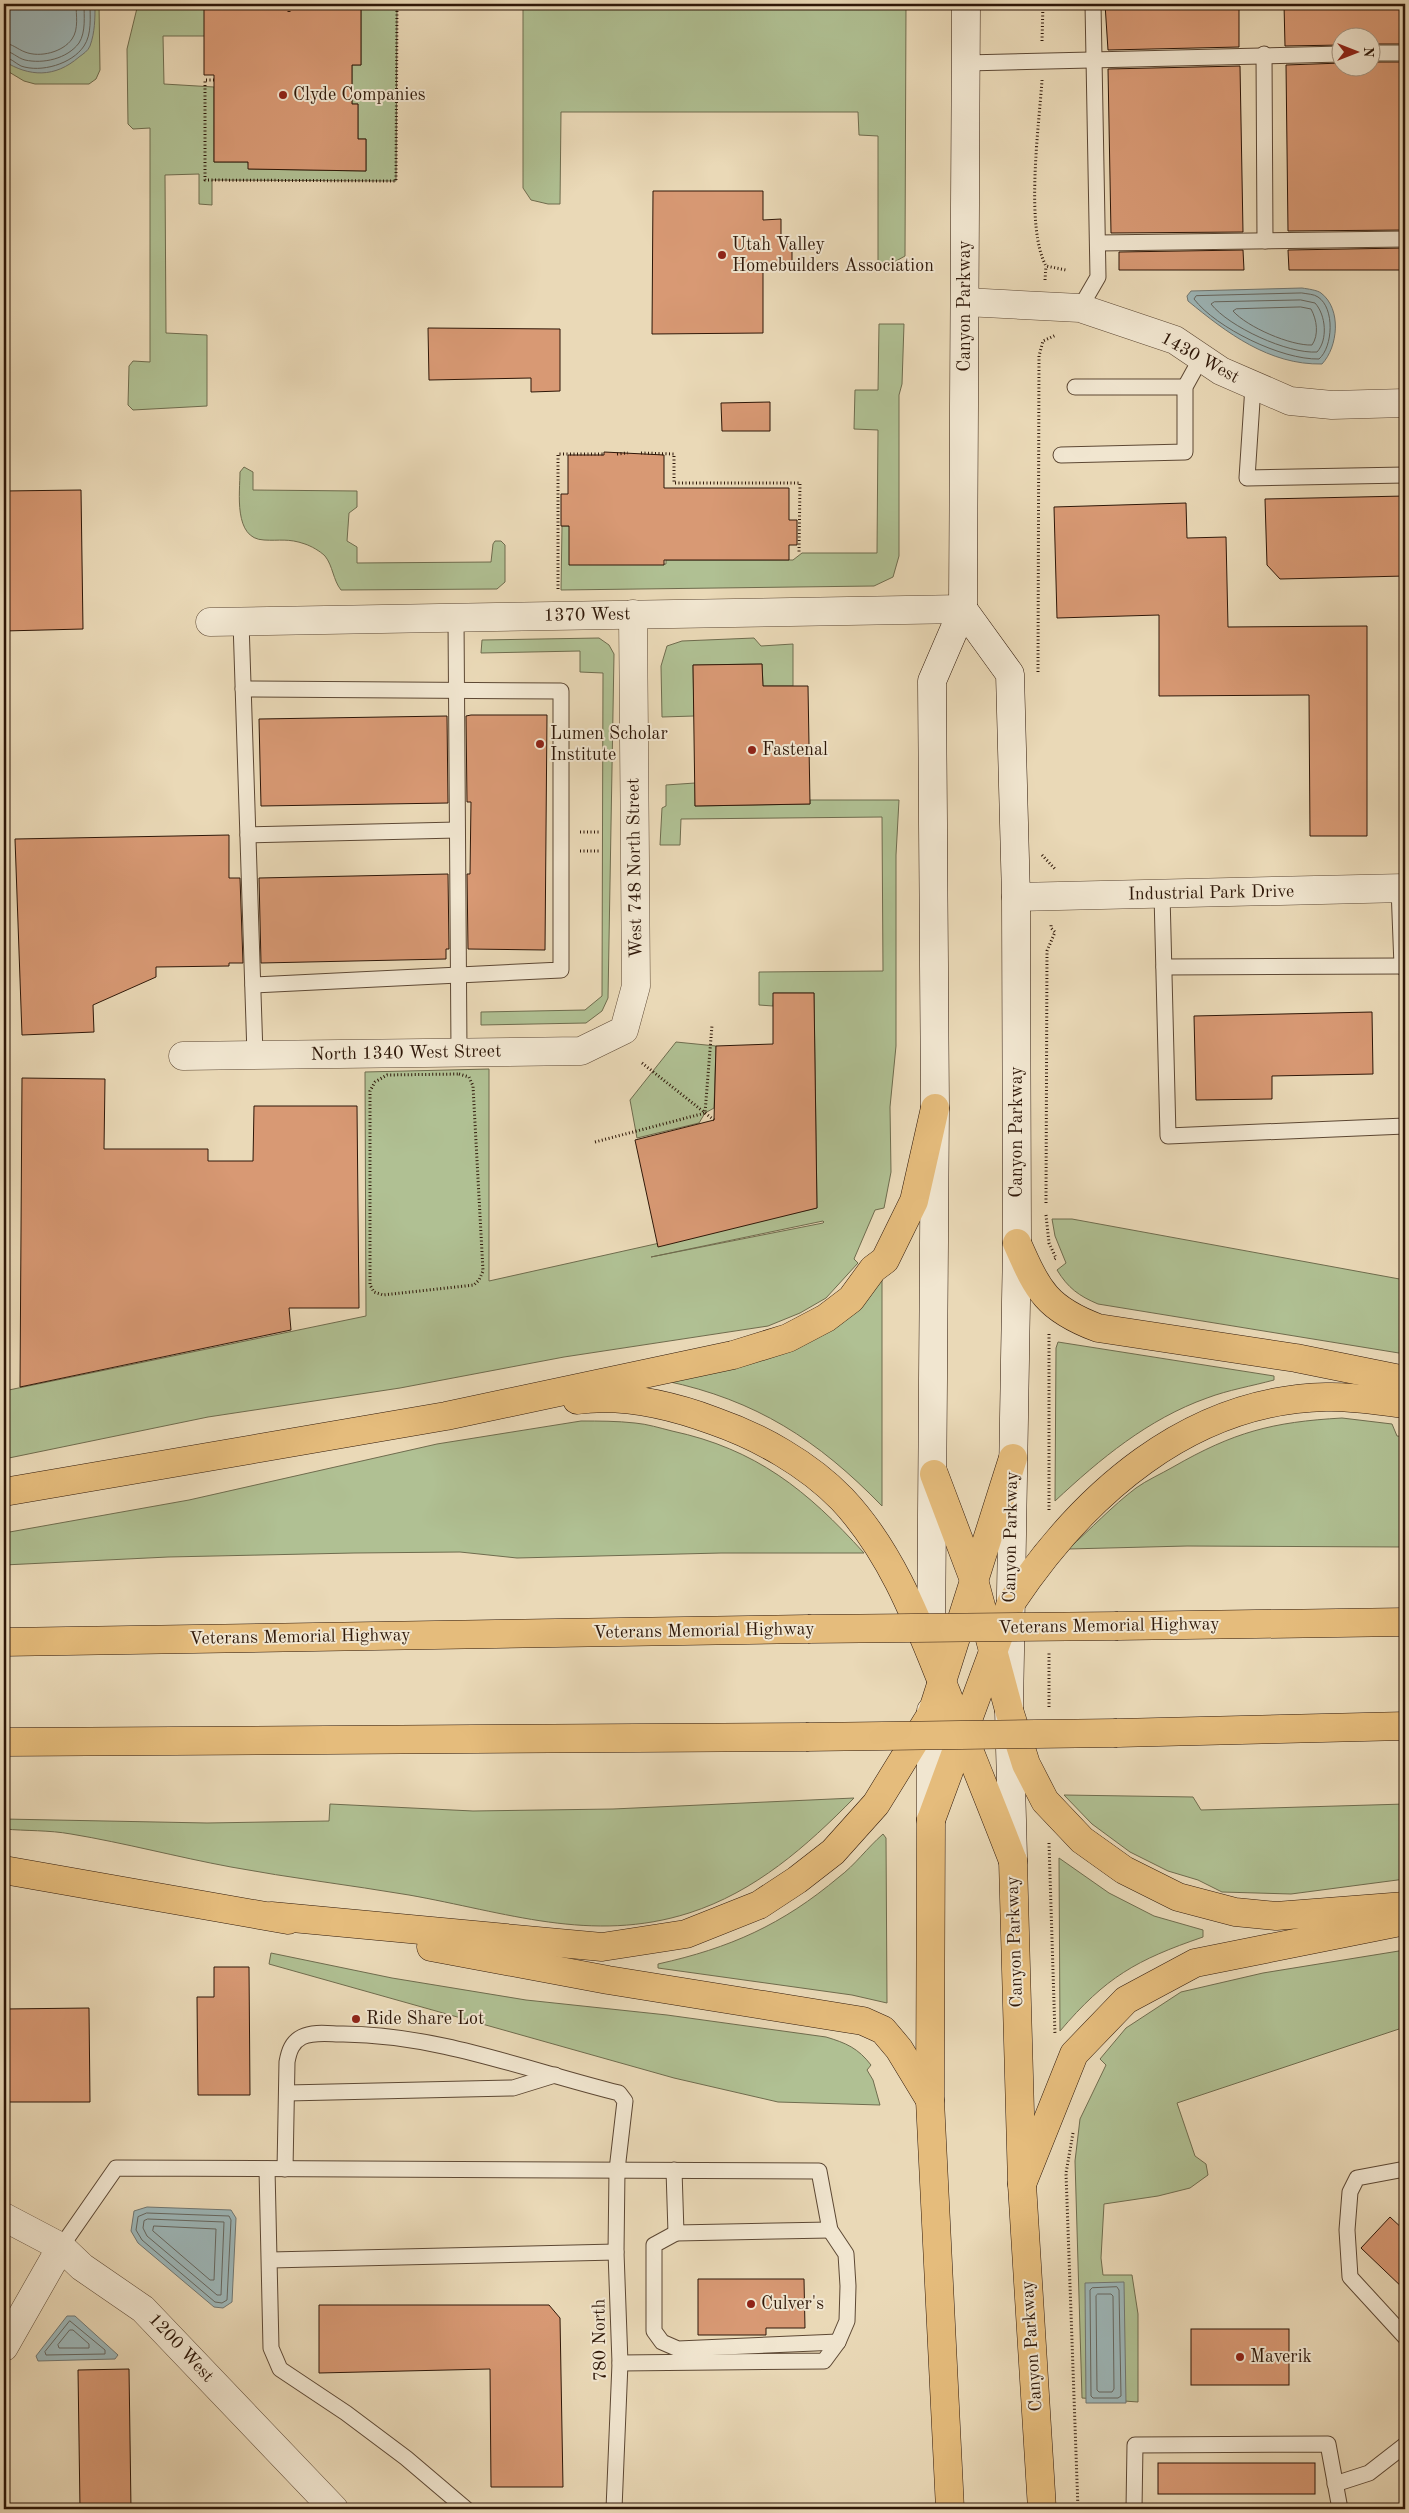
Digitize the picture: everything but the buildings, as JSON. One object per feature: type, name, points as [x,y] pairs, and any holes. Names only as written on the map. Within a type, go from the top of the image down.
[{"type":"highway","points":[[4,1492],[446,1416],[733,1355],[788,1338],[826,1318],[851,1299],[873,1269],[885,1260],[914,1201],[935,1108]]},
{"type":"highway","points":[[1017,1243],[1031,1276],[1044,1296],[1059,1310],[1077,1320],[1098,1328],[1296,1358],[1405,1380]]},
{"type":"highway","points":[[931,1820],[1010,1606],[1027,1579],[1072,1523],[1123,1475],[1189,1432],[1226,1415],[1280,1403],[1326,1397],[1405,1404]]},
{"type":"highway","points":[[446,1416],[591,1398],[635,1401],[688,1411],[731,1427],[798,1462],[842,1499],[870,1536],[910,1601],[1013,1861]]},
{"type":"highway","points":[[271,1916],[602,1947],[686,1934],[759,1905],[797,1880],[833,1852],[876,1804],[932,1713],[1013,1458]]},
{"type":"highway","points":[[934,1474],[974,1580],[1009,1710],[1026,1764],[1045,1801],[1082,1840],[1124,1870],[1169,1892],[1234,1912],[1276,1916],[1405,1906]]},
{"type":"highway","name":"Veterans Memorial Highway","points":[[4,1642],[808,1629],[1405,1622]]},
{"type":"highway","points":[[4,1742],[806,1737],[1117,1733],[1405,1726]]},
{"type":"highway","name":"Canyon Parkway","points":[[931,1820],[930,2100],[950,2509]]},
{"type":"highway","name":"Canyon Parkway","points":[[1013,1861],[1022,2184],[1042,2509]]},
{"type":"highway","points":[[4,1870],[271,1916],[608,1980],[863,2021],[884,2030],[900,2049],[930,2100]]},
{"type":"highway","points":[[1022,2184],[1074,2054],[1126,2000],[1194,1963],[1405,1921]]},
{"type":"main road","name":"Canyon Parkway","points":[[931,1820],[935,1108],[932,681],[963,609],[966,4]]},
{"type":"main road","name":"1430 West","points":[[965,302],[1080,308],[1175,340],[1222,372],[1290,400],[1332,405],[1405,403]]},
{"type":"main road","name":"Canyon Parkway","points":[[963,609],[1010,674],[1016,897],[1017,1243],[1009,1710],[1013,1861]]},
{"type":"main road","name":"1370 West","points":[[210,622],[963,609]]},
{"type":"main road","name":"West 748 North Street","points":[[624,1030],[636,986],[633,614]]},
{"type":"main road","name":"Industrial Park Drive","points":[[1016,897],[1402,888]]},
{"type":"main road","name":"North 1340 West Street","points":[[183,1056],[581,1051],[624,1030]]},
{"type":"main road","name":"1200 West","points":[[4,2217],[61,2247],[82,2267],[143,2309],[334,2509]]},
{"type":"main road","points":[[4,2347],[61,2247]]},
{"type":"lane","points":[[1080,308],[1098,277],[1093,4]]},
{"type":"lane","points":[[1382,53],[1405,53]]},
{"type":"lane","points":[[966,63],[1264,54],[1332,54]]},
{"type":"lane","points":[[1264,54],[1265,241]]},
{"type":"lane","points":[[1098,243],[1405,239]]},
{"type":"lane","points":[[1061,455],[1185,452],[1185,387],[1201,358]]},
{"type":"lane","points":[[1253,386],[1247,478],[1405,475]]},
{"type":"lane","points":[[1075,387],[1185,387]]},
{"type":"lane","points":[[456,618],[459,1052]]},
{"type":"lane","points":[[241,622],[256,1054]]},
{"type":"lane","points":[[243,689],[562,691],[562,970],[253,985]]},
{"type":"lane","points":[[248,836],[457,830]]},
{"type":"lane","points":[[1164,967],[1404,968],[1402,888]]},
{"type":"lane","points":[[1162,894],[1168,1136],[1405,1126]]},
{"type":"lane","name":"780 North","points":[[287,2093],[287,2062],[290,2047],[300,2038],[310,2034],[376,2034],[409,2038],[472,2052],[619,2093],[625,2101],[617,2170],[616,2252],[620,2363],[614,2509]]},
{"type":"lane","points":[[285,2169],[287,2093],[513,2088],[555,2075]]},
{"type":"lane","points":[[61,2247],[116,2168],[819,2171],[830,2230],[846,2254],[847,2321],[838,2342],[824,2361],[620,2363]]},
{"type":"lane","points":[[267,2169],[271,2348],[280,2369],[346,2413],[406,2458],[466,2509]]},
{"type":"lane","points":[[1405,2169],[1357,2178],[1350,2192],[1347,2230],[1350,2277],[1405,2337]]},
{"type":"lane","points":[[674,2170],[676,2232]]},
{"type":"lane","points":[[830,2230],[676,2232],[654,2246],[654,2331],[662,2342],[678,2349],[838,2342]]},
{"type":"lane","points":[[270,2260],[616,2252]]},
{"type":"lane","points":[[1134,2509],[1135,2445],[1328,2444],[1340,2509]]},
{"type":"lane","points":[[1335,2484],[1369,2473],[1405,2445]]},
{"type":"path","points":[[289,4],[289,14]]},
{"type":"path","points":[[214,80],[205,80],[205,180],[396,182],[396,4]]},
{"type":"path","points":[[1043,4],[1036,234],[1039,253],[1046,266],[1066,270]]},
{"type":"path","points":[[1038,681],[1038,356],[1043,341],[1060,334]]},
{"type":"path","points":[[558,592],[558,454],[604,454]]},
{"type":"path","points":[[617,454],[628,454]]},
{"type":"path","points":[[641,454],[674,454],[674,483],[800,483],[799,552]]},
{"type":"path","points":[[1040,847],[1042,856],[1053,868],[1060,870]]},
{"type":"path","points":[[1051,928],[1055,932],[1047,951],[1046,1218],[1049,1243],[1056,1258],[1052,1261]]},
{"type":"path","points":[[705,1113],[712,1025]]},
{"type":"path","points":[[642,1063],[714,1120]]},
{"type":"path","points":[[460,1074],[469,1077],[473,1086],[483,1271],[479,1280],[474,1285],[383,1295],[374,1292],[370,1285],[370,1091],[375,1082],[387,1075],[460,1074]]},
{"type":"path","points":[[595,1142],[705,1113]]},
{"type":"path","points":[[1049,1344],[1049,1505]]},
{"type":"path","points":[[1049,1648],[1049,1717]]},
{"type":"path","points":[[1050,1852],[1055,2040]]},
{"type":"path","points":[[1074,2128],[1066,2173],[1078,2509]]},
{"type":"green space","points":[[4,4],[99,4],[100,70],[96,79],[89,84],[35,84],[24,81],[4,69]]},
{"type":"green space","points":[[138,4],[280,4],[280,14],[204,36],[163,36],[164,84],[214,87],[214,162],[248,162],[249,169],[366,171],[366,139],[358,139],[358,104],[352,104],[352,65],[361,65],[361,4],[397,4],[396,181],[212,180],[212,205],[199,204],[199,174],[165,175],[166,333],[207,335],[207,406],[133,410],[128,405],[129,366],[133,361],[150,362],[150,128],[133,129],[128,124],[127,49]]},
{"type":"green space","points":[[523,4],[906,4],[905,256],[878,271],[878,136],[859,135],[858,112],[561,112],[560,204],[548,204],[531,200],[523,188]]},
{"type":"green space","points":[[879,324],[904,324],[902,384],[899,395],[899,556],[893,577],[874,586],[561,590],[562,526],[572,526],[572,564],[666,564],[666,560],[793,560],[802,553],[877,553],[878,430],[854,429],[855,390],[878,390]]},
{"type":"green space","points":[[244,467],[253,472],[253,490],[357,491],[357,507],[349,513],[347,541],[357,547],[357,563],[491,562],[493,544],[495,541],[501,541],[505,545],[505,582],[497,589],[341,590],[328,560],[318,551],[294,541],[254,538],[247,532],[240,513],[239,502],[240,472]]},
{"type":"green space","points":[[599,638],[609,645],[614,654],[608,998],[602,1011],[586,1023],[481,1025],[481,1012],[585,1010],[602,996],[603,673],[580,672],[580,651],[481,653],[482,640]]},
{"type":"green space","points":[[754,638],[761,646],[793,644],[793,686],[763,686],[762,664],[693,665],[694,716],[662,717],[661,666],[667,646],[682,641]]},
{"type":"green space","points":[[695,783],[695,806],[810,804],[810,800],[899,800],[896,855],[896,1046],[890,1107],[891,1172],[884,1208],[875,1210],[854,1259],[858,1263],[826,1298],[800,1313],[768,1326],[564,1357],[400,1388],[208,1417],[4,1459],[4,1391],[366,1316],[365,1072],[489,1069],[489,1281],[817,1208],[814,993],[774,993],[773,1006],[759,1005],[759,972],[883,971],[882,817],[681,819],[680,845],[660,845],[662,808],[666,806],[666,785]],"holes":[[[823,1221],[823,1223],[651,1257]]]},
{"type":"green space","points":[[676,1042],[716,1046],[714,1108],[705,1113],[699,1123],[637,1138],[630,1100]]},
{"type":"green space","points":[[1052,1219],[1072,1219],[1405,1280],[1405,1354],[1098,1304],[1075,1291],[1065,1282],[1057,1270],[1066,1263],[1055,1236]]},
{"type":"green space","points":[[882,1275],[882,1506],[834,1461],[784,1426],[757,1411],[729,1399],[666,1381],[716,1367]]},
{"type":"green space","points":[[1058,1342],[1274,1376],[1274,1380],[1215,1395],[1165,1417],[1107,1455],[1055,1501],[1056,1348]]},
{"type":"green space","points":[[1342,1418],[1392,1424],[1397,1436],[1405,1437],[1405,1547],[1187,1546],[1068,1549],[1118,1502],[1136,1488],[1215,1445],[1274,1426],[1295,1422]]},
{"type":"green space","points":[[581,1421],[615,1421],[644,1424],[702,1439],[755,1461],[800,1491],[843,1530],[864,1553],[721,1553],[517,1558],[460,1552],[354,1553],[168,1557],[4,1565],[4,1533],[189,1500],[437,1444]]},
{"type":"green space","points":[[1064,1795],[1193,1797],[1201,1810],[1405,1804],[1405,1879],[1291,1894],[1222,1892],[1198,1880],[1168,1871],[1130,1852],[1092,1824]]},
{"type":"green space","points":[[854,1798],[799,1850],[779,1866],[736,1893],[689,1913],[653,1922],[618,1926],[549,1922],[409,1895],[231,1867],[71,1834],[4,1829],[4,1819],[207,1823],[329,1821],[330,1804],[473,1811],[613,1809]]},
{"type":"green space","points":[[883,1834],[886,1838],[887,2003],[852,1995],[658,1968],[658,1964],[709,1950],[754,1933],[797,1909],[845,1872]]},
{"type":"green space","points":[[1059,1858],[1109,1893],[1154,1916],[1203,1930],[1203,1937],[1159,1954],[1124,1972],[1092,1997],[1060,2031]]},
{"type":"green space","points":[[1405,1950],[1405,2027],[1177,2103],[1195,2156],[1206,2164],[1208,2175],[1190,2188],[1158,2196],[1104,2204],[1101,2258],[1103,2275],[1132,2275],[1138,2314],[1138,2402],[1082,2398],[1075,2161],[1080,2119],[1106,2065],[1100,2059],[1126,2028],[1181,1992],[1263,1973]]},
{"type":"green space","points":[[271,1953],[392,1978],[526,2000],[667,2015],[826,2037],[851,2047],[871,2065],[867,2070],[873,2080],[880,2105],[778,2102],[674,2078],[269,1964]]},
{"type":"water","points":[[13,4],[95,4],[94,31],[89,48],[70,64],[51,72],[42,73],[23,70],[4,61],[4,10]]},
{"type":"water","points":[[1302,288],[1321,293],[1328,300],[1335,318],[1332,348],[1322,364],[1284,359],[1250,345],[1203,313],[1188,301],[1187,296],[1191,291]]},
{"type":"water","points":[[147,2207],[231,2210],[236,2218],[232,2302],[223,2308],[214,2307],[138,2243],[131,2231],[134,2211]]},
{"type":"water","points":[[1124,2282],[1126,2403],[1086,2403],[1085,2283]]},
{"type":"water","points":[[67,2316],[75,2316],[118,2355],[115,2359],[38,2361],[36,2356]]},
{"type":"place","name":"Clyde Companies","points":[[283,95]]},
{"type":"place","name":"Utah Valley Homebuilders Association","points":[[722,255]]},
{"type":"place","name":"Lumen Scholar Institute","points":[[540,744]]},
{"type":"place","name":"Fastenal","points":[[752,750]]},
{"type":"place","name":"Ride Share Lot","points":[[356,2019]]},
{"type":"place","name":"Culver's","points":[[751,2304]]},
{"type":"place","name":"Maverik","points":[[1240,2357]]}]
